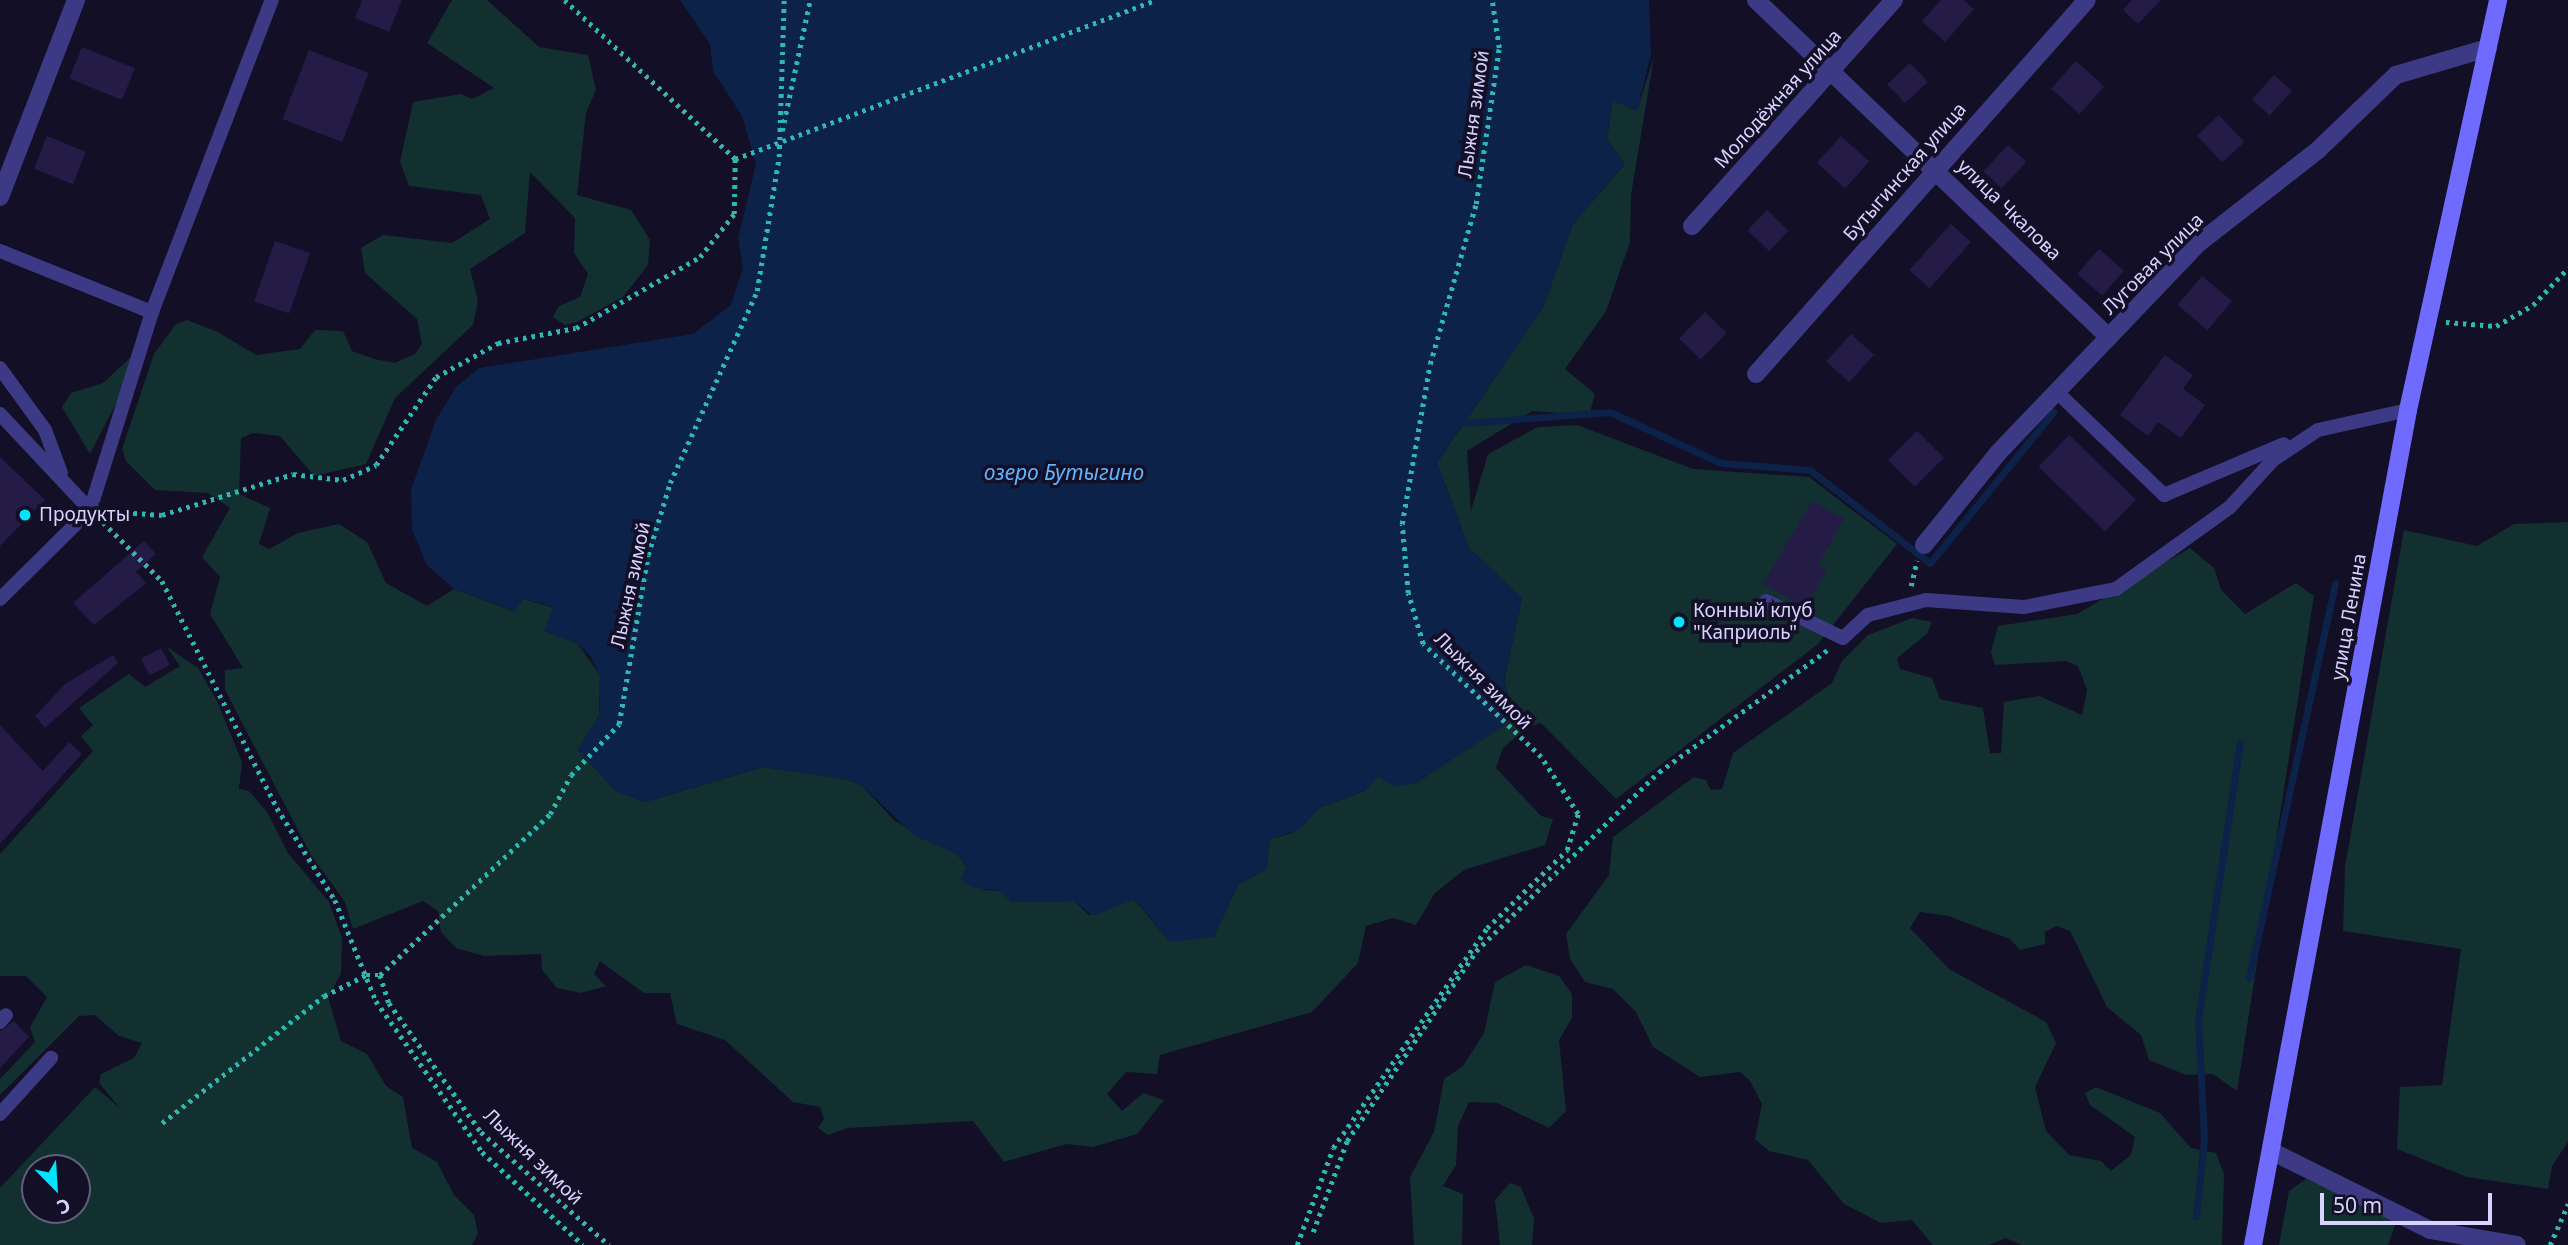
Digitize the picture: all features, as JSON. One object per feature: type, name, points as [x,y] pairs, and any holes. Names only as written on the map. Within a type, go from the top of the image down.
[{"type":"street","points":[[0,197],[76,0]]},
{"type":"street","name":"улица Чкалова","points":[[1756,0],[1830,75],[1936,169],[2109,337]]},
{"type":"street","name":"Молодёжная улица","points":[[1692,226],[1830,75],[1894,0]]},
{"type":"street","name":"Бутыгинская улица","points":[[1756,374],[2087,0]]},
{"type":"street","name":"улица Ленина","points":[[2253,1245],[2273,1152],[2408,410],[2498,0]]},
{"type":"street","name":"Луговая улица","points":[[1924,545],[2057,392],[2199,243],[2318,150],[2396,75],[2488,48]]},
{"type":"street","points":[[2273,1152],[2428,1237],[2517,1245]]},
{"type":"lane","points":[[0,599],[90,510],[152,312],[272,0]]},
{"type":"lane","points":[[0,251],[152,312]]},
{"type":"lane","points":[[0,368],[45,430],[62,477]]},
{"type":"lane","points":[[2057,392],[2164,495],[2318,430],[2408,410]]},
{"type":"lane","points":[[0,414],[62,477],[90,510]]},
{"type":"lane","points":[[1766,601],[1843,638],[1868,615],[1926,600],[2024,607],[2116,589],[2230,508],[2273,460],[2318,430]]},
{"type":"lane","points":[[0,1114],[51,1058]]},
{"type":"path","points":[[90,510],[162,515],[211,503],[258,480],[293,474],[343,480],[376,465],[436,377],[498,343],[576,328],[700,257],[734,214],[735,159],[564,0]]},
{"type":"path","name":"Лыжня зимой","points":[[609,1245],[481,1132],[389,1003],[380,975],[550,814],[571,775],[619,724],[648,555],[670,483],[757,291],[780,142],[784,0]]},
{"type":"path","points":[[780,142],[810,0]]},
{"type":"path","points":[[735,159],[1155,0]]},
{"type":"path","name":"Лыжня зимой","points":[[1297,1245],[1333,1148],[1487,929],[1567,850],[1578,814],[1541,757],[1423,644],[1408,593],[1402,524],[1430,364],[1476,204],[1499,48],[1492,0]]},
{"type":"path","points":[[2428,320],[2496,326],[2533,305],[2568,268]]},
{"type":"path","points":[[90,510],[162,581],[277,808],[335,900],[376,1001],[482,1152],[583,1245]]},
{"type":"path","points":[[1313,1232],[1347,1141],[1476,951],[1659,772],[1843,638]]},
{"type":"path","points":[[162,1123],[324,996],[366,975],[380,975]]},
{"type":"path","points":[[2550,1245],[2568,1204]]},
{"type":"green space","points":[[452,0],[487,0],[539,47],[588,55],[596,90],[586,113],[577,195],[631,210],[650,240],[648,265],[623,297],[577,322],[565,325],[553,317],[559,306],[580,297],[588,274],[574,253],[575,218],[530,172],[525,233],[470,269],[478,301],[473,325],[395,398],[366,464],[314,476],[280,436],[253,433],[241,438],[239,494],[270,508],[259,544],[269,549],[298,533],[339,524],[367,542],[386,583],[427,606],[454,589],[513,611],[523,599],[554,608],[545,631],[577,643],[600,675],[599,715],[578,750],[616,791],[645,802],[763,767],[845,779],[861,785],[895,821],[957,854],[984,890],[1000,891],[1012,902],[1074,901],[1089,915],[1134,899],[1169,941],[1214,936],[1238,885],[1266,869],[1270,839],[1292,833],[1321,807],[1365,791],[1378,776],[1416,783],[1507,723],[1511,707],[1504,681],[1522,598],[1469,548],[1437,463],[1543,307],[1573,224],[1625,164],[1607,139],[1613,100],[1637,110],[1654,57],[1631,195],[1630,242],[1606,311],[1565,369],[1595,394],[1589,415],[1532,411],[1467,451],[1471,511],[1488,454],[1538,427],[1577,425],[1693,469],[1809,477],[1897,544],[1818,644],[1616,799],[1541,723],[1527,727],[1503,748],[1496,768],[1541,816],[1553,819],[1545,845],[1464,870],[1435,893],[1416,925],[1393,918],[1366,926],[1358,963],[1312,1012],[1160,1055],[1157,1074],[1126,1072],[1107,1094],[1122,1111],[1143,1093],[1164,1100],[1137,1134],[1093,1147],[1066,1144],[1004,1162],[973,1121],[848,1128],[828,1135],[818,1128],[824,1119],[820,1107],[793,1102],[725,1040],[677,1024],[670,993],[644,993],[600,961],[594,974],[606,986],[581,993],[557,988],[542,970],[541,954],[484,956],[456,948],[441,932],[438,911],[423,901],[353,929],[345,902],[311,855],[225,690],[225,670],[243,668],[210,614],[220,577],[202,557],[230,508],[208,493],[155,490],[126,461],[122,449],[154,354],[176,324],[187,320],[218,332],[256,355],[300,349],[315,330],[343,331],[352,351],[374,359],[395,363],[415,354],[422,344],[417,319],[365,273],[361,248],[383,235],[452,243],[490,219],[481,195],[409,186],[400,162],[413,102],[461,94],[472,99],[494,88],[427,43]]},
{"type":"green space","points":[[133,355],[124,388],[90,454],[62,407],[71,393],[103,383]]},
{"type":"green space","points":[[2568,522],[2568,1142],[2552,1166],[2548,1189],[2467,1177],[2397,1149],[2400,1087],[2442,1085],[2461,949],[2343,931],[2345,867],[2404,530],[2477,546],[2514,524]]},
{"type":"green space","points":[[2190,548],[2214,568],[2221,590],[2245,614],[2296,583],[2314,596],[2237,1091],[2213,1074],[2186,1075],[2149,1060],[2141,1035],[2107,1007],[2070,931],[2057,926],[2045,932],[2045,944],[2020,950],[2010,939],[1948,916],[1920,912],[1910,928],[1949,969],[2046,1022],[2056,1043],[2035,1087],[2046,1131],[2069,1155],[2101,1161],[2111,1171],[2131,1155],[2135,1137],[2090,1105],[2085,1093],[2096,1087],[2160,1113],[2191,1148],[2216,1153],[2224,1174],[2222,1245],[2021,1245],[2006,1238],[1989,1245],[1933,1245],[1912,1220],[1881,1223],[1844,1204],[1808,1160],[1769,1151],[1755,1139],[1762,1104],[1750,1081],[1740,1072],[1700,1077],[1653,1047],[1636,1012],[1613,989],[1585,982],[1570,959],[1566,934],[1609,875],[1613,837],[1694,777],[1706,780],[1711,790],[1722,789],[1733,753],[1832,683],[1842,661],[1868,635],[1912,618],[1932,622],[1927,634],[1897,658],[1900,669],[1932,678],[1940,699],[1983,708],[1990,753],[2001,753],[2004,702],[2039,696],[2082,715],[2087,690],[2078,666],[2066,661],[1995,665],[1991,652],[1998,626],[2077,614]]},
{"type":"green space","points":[[166,646],[198,668],[217,701],[242,762],[239,789],[249,791],[267,812],[288,853],[329,902],[342,938],[341,974],[328,997],[341,1041],[367,1054],[386,1086],[403,1097],[412,1148],[437,1162],[454,1195],[474,1215],[478,1233],[472,1245],[0,1245],[0,1188],[21,1166],[21,1224],[91,1224],[91,1154],[32,1154],[95,1087],[120,1108],[99,1083],[101,1074],[134,1058],[142,1043],[119,1036],[95,1015],[79,1016],[0,1095],[0,1079],[35,1042],[30,1027],[47,997],[26,976],[0,976],[0,854],[93,751],[81,736],[93,725],[79,708],[129,674],[145,687],[180,666]]},
{"type":"green space","points":[[1526,965],[1559,976],[1572,994],[1572,1018],[1559,1040],[1566,1111],[1549,1128],[1497,1103],[1469,1102],[1458,1126],[1456,1165],[1443,1186],[1463,1194],[1462,1245],[1414,1245],[1410,1177],[1434,1132],[1444,1079],[1463,1066],[1484,1033],[1495,982]]},
{"type":"green space","points":[[2306,1179],[2397,1220],[2388,1245],[2279,1245],[2289,1191]]},
{"type":"green space","points":[[1510,1183],[1521,1187],[1534,1219],[1532,1245],[1500,1245],[1495,1200]]},
{"type":"water","name":"озеро Бутыгино","points":[[680,0],[1649,0],[1651,54],[1637,111],[1613,101],[1607,139],[1625,164],[1573,224],[1543,307],[1437,463],[1469,548],[1522,598],[1504,681],[1511,707],[1506,724],[1416,783],[1394,787],[1378,776],[1365,791],[1321,807],[1299,830],[1270,839],[1266,869],[1238,885],[1214,937],[1180,941],[1169,941],[1135,899],[1093,916],[1074,901],[1012,902],[1000,891],[971,887],[961,879],[967,866],[957,854],[915,836],[861,785],[845,779],[763,767],[645,802],[615,791],[578,750],[599,715],[600,675],[590,656],[577,643],[544,631],[553,607],[524,599],[514,611],[454,589],[427,565],[412,530],[411,490],[436,420],[456,387],[479,368],[693,334],[731,305],[743,268],[738,238],[756,164],[742,116],[713,71],[710,44]]},
{"type":"building","points":[[362,0],[402,0],[389,32],[355,18]]},
{"type":"building","points":[[1941,0],[1963,0],[1974,9],[1945,42],[1922,21]]},
{"type":"building","points":[[2132,0],[2161,0],[2138,24],[2123,10]]},
{"type":"building","points":[[82,47],[135,68],[122,100],[69,79]]},
{"type":"building","points":[[309,50],[369,73],[342,142],[282,119]]},
{"type":"building","points":[[2076,61],[2104,86],[2079,114],[2051,88]]},
{"type":"building","points":[[1910,63],[1928,82],[1905,103],[1887,84]]},
{"type":"building","points":[[2274,75],[2292,91],[2270,116],[2252,100]]},
{"type":"building","points":[[2219,115],[2244,142],[2222,163],[2197,135]]},
{"type":"building","points":[[47,136],[86,152],[73,184],[34,168]]},
{"type":"building","points":[[1841,136],[1869,161],[1845,188],[1817,163]]},
{"type":"building","points":[[2008,145],[2026,162],[2002,188],[1983,171]]},
{"type":"building","points":[[1767,210],[1789,231],[1769,251],[1748,230]]},
{"type":"building","points":[[1951,224],[1971,242],[1930,288],[1910,270]]},
{"type":"building","points":[[275,241],[310,253],[289,314],[254,302]]},
{"type":"building","points":[[2099,249],[2124,271],[2102,296],[2077,274]]},
{"type":"building","points":[[2202,276],[2232,301],[2207,330],[2178,305]]},
{"type":"building","points":[[1705,312],[1727,333],[1701,359],[1679,339]]},
{"type":"building","points":[[1851,334],[1874,355],[1849,382],[1826,361]]},
{"type":"building","points":[[2165,355],[2193,375],[2183,389],[2205,405],[2181,438],[2158,422],[2148,436],[2120,415]]},
{"type":"building","points":[[1917,431],[1944,458],[1915,487],[1888,460]]},
{"type":"building","points":[[2069,435],[2136,500],[2105,531],[2038,467]]},
{"type":"building","points":[[0,457],[45,500],[0,546]]},
{"type":"building","points":[[1812,501],[1844,519],[1818,565],[1827,570],[1805,608],[1763,584]]},
{"type":"building","points":[[144,541],[156,554],[136,572],[146,583],[94,625],[73,603]]},
{"type":"building","points":[[161,648],[170,665],[150,676],[141,659]]},
{"type":"building","points":[[113,655],[118,663],[45,728],[35,716],[65,684]]},
{"type":"building","points":[[0,725],[43,771],[69,742],[82,754],[0,844]]},
{"type":"building","points":[[14,1021],[29,1037],[0,1068],[0,1031]]},
{"type":"waterway","points":[[1466,423],[1610,412],[1721,463],[1810,470],[1930,563],[2053,412]]},
{"type":"waterway","points":[[2249,978],[2335,583]]},
{"type":"waterway","points":[[2196,1216],[2204,1138],[2198,1020],[2240,743]]},
{"type":"place","name":"Продукты","points":[[25,515]]},
{"type":"place","name":"Конный клуб \"Каприоль\"","points":[[1679,622]]}]
